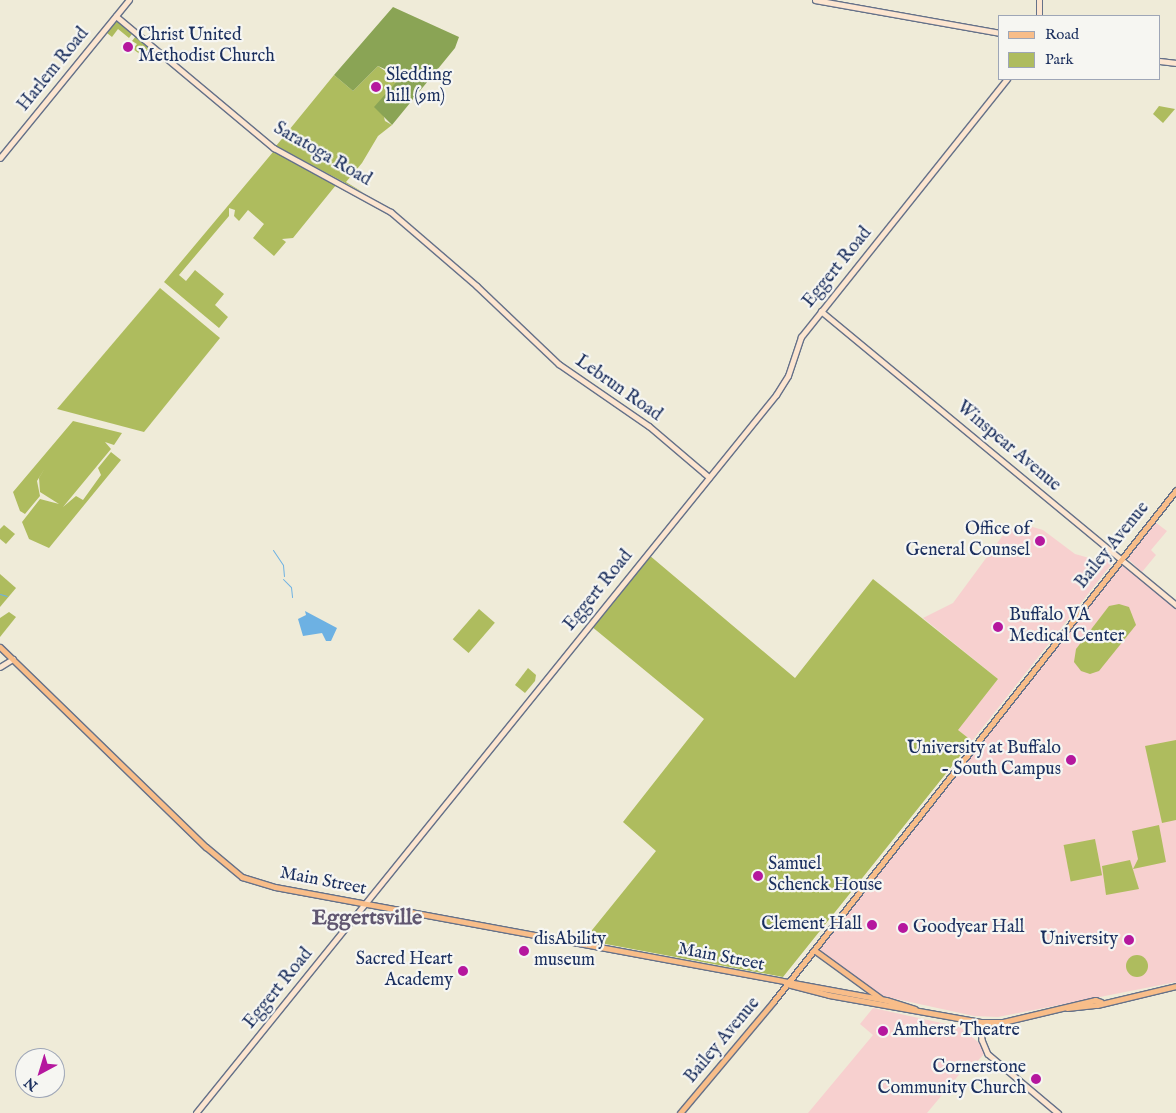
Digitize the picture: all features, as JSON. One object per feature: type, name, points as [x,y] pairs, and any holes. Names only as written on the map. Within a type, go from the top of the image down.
[{"type":"main road","name":"Bailey Avenue","points":[[680,1113],[787,984],[1176,490]]},
{"type":"main road","name":"Main Street","points":[[0,647],[234,872],[275,887],[787,984],[886,1000],[915,1009]]},
{"type":"main road","points":[[814,950],[886,1000]]},
{"type":"main road","name":"Main Street","points":[[787,984],[835,996],[981,1022],[1003,1022],[1095,1000],[1101,1002],[1176,986]]},
{"type":"street","name":"Harlem Road","points":[[0,158],[129,0]]},
{"type":"street","points":[[815,0],[998,32]]},
{"type":"street","points":[[1039,0],[1039,15]]},
{"type":"street","name":"Saratoga Road","points":[[116,16],[274,148],[382,205],[513,321]]},
{"type":"street","points":[[1161,61],[1176,64]]},
{"type":"street","name":"Eggert Road","points":[[196,1113],[784,384],[798,343],[1006,80]]},
{"type":"street","name":"Winspear Avenue","points":[[822,311],[1176,605]]},
{"type":"street","name":"Lebrun Road","points":[[513,321],[559,364],[643,421],[709,477]]},
{"type":"street","points":[[0,667],[13,660]]},
{"type":"street","points":[[981,1022],[982,1040],[988,1054],[1058,1113]]},
{"type":"shaded area","points":[[1155,522],[1167,531],[1151,550],[1156,555],[1142,572],[1126,557]]},
{"type":"shaded area","name":"Buffalo VA Medical Center","points":[[1026,525],[1043,530],[1075,554],[1093,559],[1112,557],[1114,561],[972,741],[957,730],[998,679],[923,618],[953,603],[1006,531]]},
{"type":"shaded area","name":"University at Buffalo - South Campus","points":[[1121,564],[1176,609],[1176,982],[998,1017],[974,1016],[878,995],[821,953],[821,946]]},
{"type":"shaded area","points":[[873,1008],[960,1027],[978,1042],[985,1053],[972,1067],[968,1064],[927,1113],[808,1113],[873,1035],[860,1024]]},
{"type":"green space","points":[[393,7],[459,37],[455,48],[392,125],[374,107],[398,80],[387,70],[378,66],[353,91],[334,75]]},
{"type":"green space","points":[[117,21],[132,34],[129,38],[118,29],[112,37],[107,33]]},
{"type":"green space","points":[[136,36],[154,52],[150,51],[146,56],[133,49],[137,44],[132,41]]},
{"type":"green space","points":[[378,66],[398,80],[380,102],[385,121],[392,125],[378,136],[362,163],[346,182],[364,193],[276,146],[334,75],[353,91]]},
{"type":"green space","points":[[1159,106],[1175,109],[1163,123],[1153,114]]},
{"type":"green space","points":[[255,136],[275,151],[360,196],[336,185],[293,238],[282,239],[286,242],[274,256],[253,238],[264,224],[248,210],[239,221],[234,216],[235,210],[229,208],[229,216],[179,275],[186,281],[195,270],[224,294],[215,305],[228,317],[219,328],[164,282],[273,152]]},
{"type":"green space","points":[[160,288],[220,338],[144,432],[57,409]]},
{"type":"green space","points":[[73,421],[122,433],[114,445],[105,442],[111,449],[63,507],[76,496],[83,500],[101,475],[98,468],[111,452],[121,460],[49,548],[29,539],[22,522],[40,499],[59,504],[40,492],[39,478],[45,468],[37,481],[40,496],[25,514],[20,511],[13,492]]},
{"type":"green space","points":[[4,525],[15,534],[6,544],[0,539],[0,529]]},
{"type":"green space","points":[[649,555],[795,678],[873,579],[998,679],[958,730],[972,741],[783,977],[584,940],[656,851],[623,822],[704,719],[591,626]]},
{"type":"green space","points":[[0,574],[16,588],[0,607]]},
{"type":"green space","points":[[1119,604],[1129,607],[1136,625],[1099,671],[1090,674],[1081,671],[1074,662],[1076,649],[1109,606]]},
{"type":"green space","points":[[479,609],[495,623],[469,653],[453,639]]},
{"type":"green space","points":[[9,612],[16,617],[0,637],[0,618]]},
{"type":"green space","points":[[528,668],[536,675],[535,681],[525,693],[515,685]]},
{"type":"green space","points":[[1176,740],[1176,820],[1162,823],[1145,746]]},
{"type":"green space","points":[[1159,825],[1166,862],[1133,869],[1138,859],[1132,831]]},
{"type":"green space","points":[[1095,839],[1102,875],[1071,881],[1064,845]]},
{"type":"green space","points":[[1130,860],[1139,889],[1106,895],[1102,866]]},
{"type":"green space","points":[[1137,955],[1145,958],[1148,966],[1145,974],[1137,977],[1129,974],[1126,966],[1129,958]]},
{"type":"water","points":[[305,611],[337,628],[331,641],[326,641],[322,633],[303,636],[298,619],[306,615]]},
{"type":"waterway","points":[[273,550],[283,565],[284,576]]},
{"type":"waterway","points":[[283,579],[291,587],[292,597]]},
{"type":"waterway","points":[[0,594],[7,596]]},
{"type":"place","name":"Christ United Methodist Church","points":[[128,47]]},
{"type":"place","name":"Sledding hill (9m)","points":[[376,87]]},
{"type":"place","name":"Office of General Counsel","points":[[1040,541]]},
{"type":"place","name":"Buffalo VA Medical Center","points":[[998,627]]},
{"type":"place","name":"University at Buffalo - South Campus","points":[[1071,760]]},
{"type":"place","name":"Samuel Schenck House","points":[[758,876]]},
{"type":"place","name":"Clement Hall","points":[[872,925]]},
{"type":"place","name":"Goodyear Hall","points":[[903,928]]},
{"type":"place","name":"University","points":[[1129,940]]},
{"type":"place","name":"disAbility museum","points":[[524,951]]},
{"type":"place","name":"Sacred Heart Academy","points":[[463,971]]},
{"type":"place","name":"Amherst Theatre","points":[[883,1031]]},
{"type":"place","name":"Cornerstone Community Church","points":[[1036,1079]]},
{"type":"district","name":"Eggertsville","points":[[367,919]]}]
